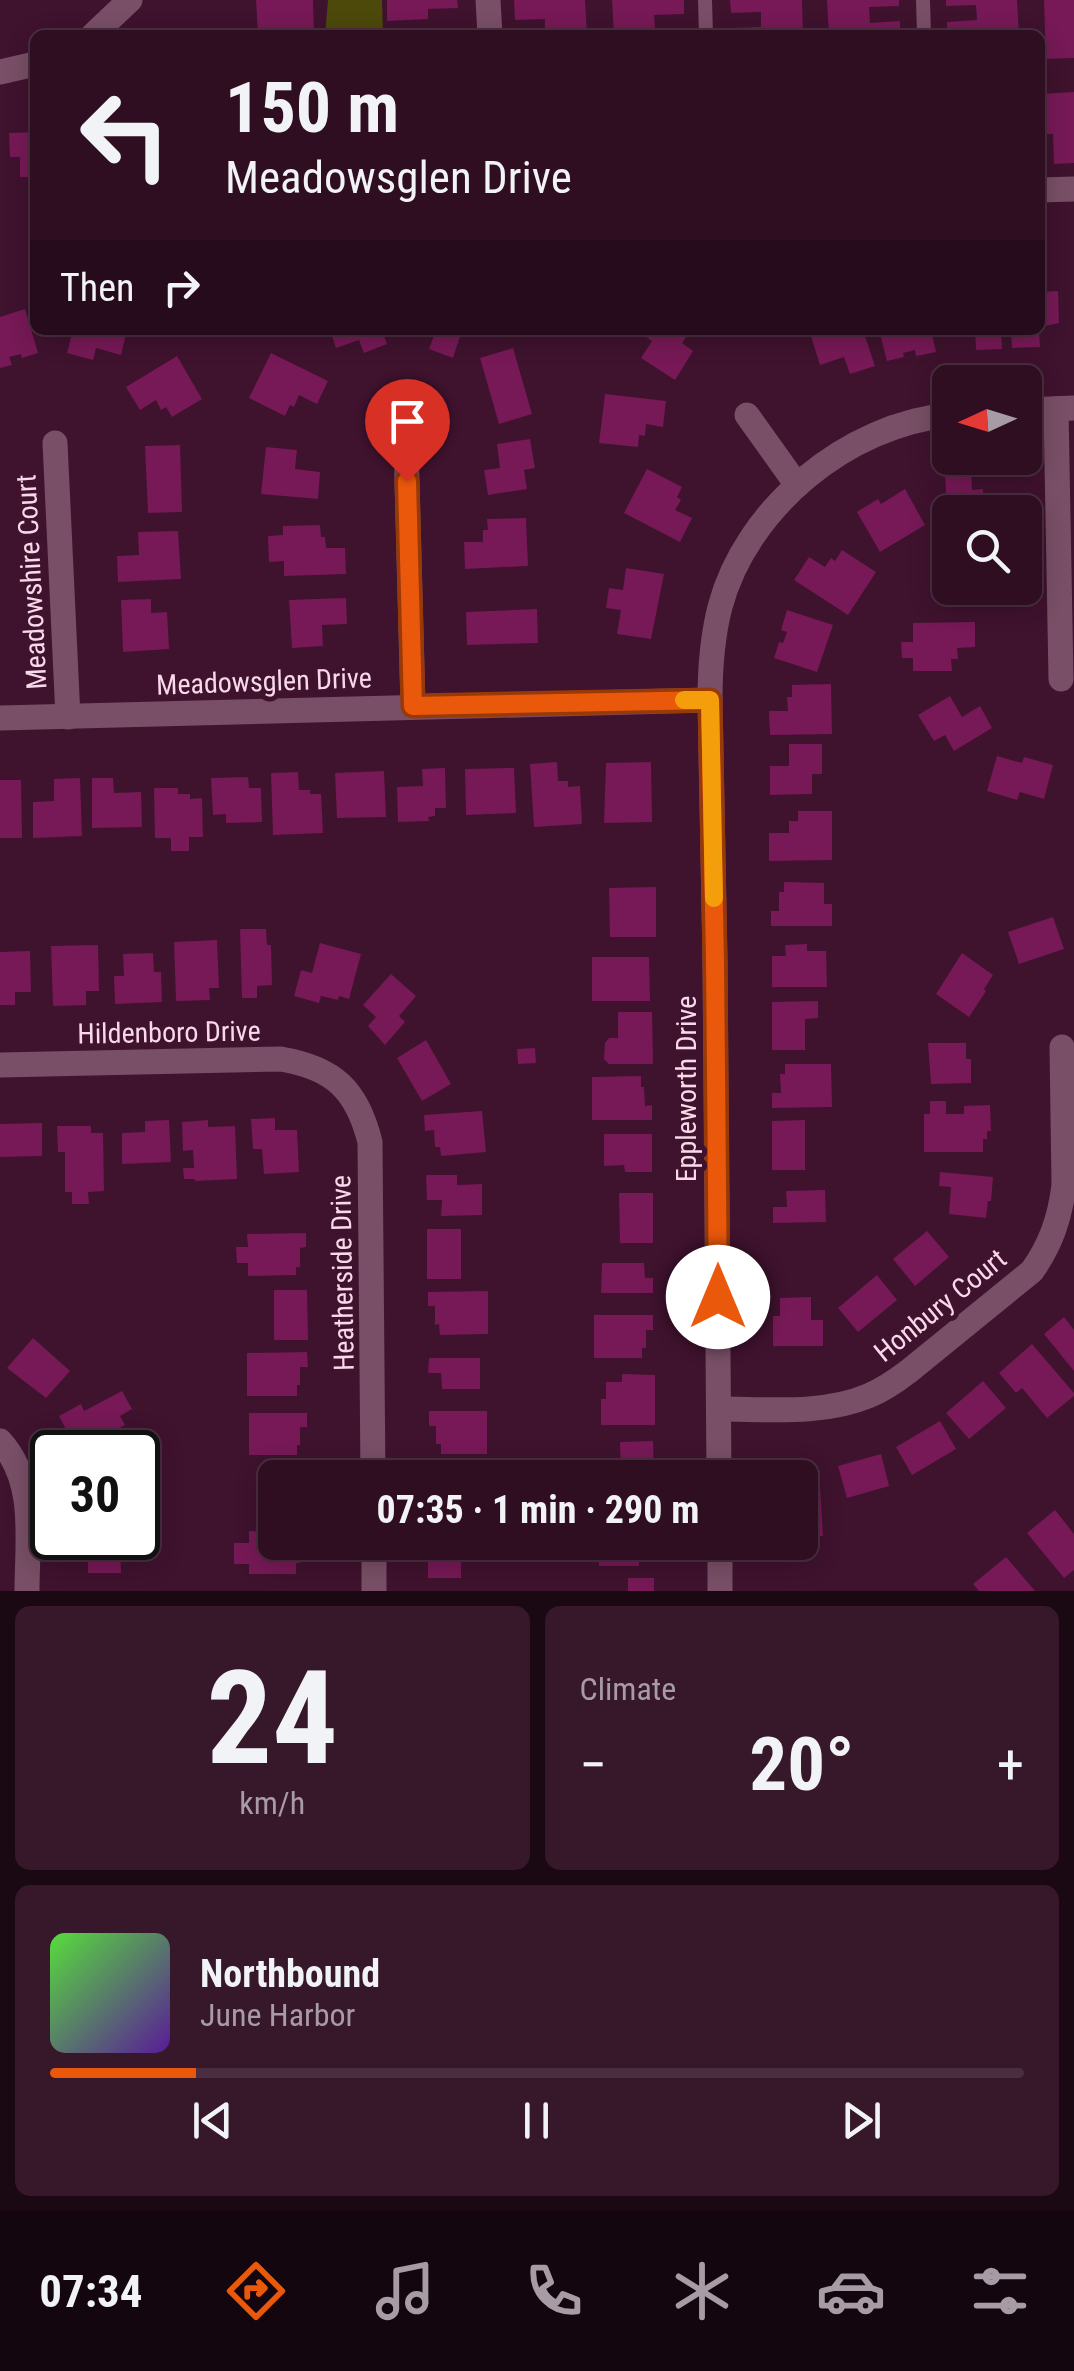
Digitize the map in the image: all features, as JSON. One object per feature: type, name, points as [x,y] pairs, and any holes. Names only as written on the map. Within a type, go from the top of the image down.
[{"type":"street","points":[[488,0],[490,30]]},
{"type":"street","points":[[98,30],[128,3]]},
{"type":"street","points":[[0,72],[30,65]]},
{"type":"street","points":[[1045,190],[1074,190]]},
{"type":"street","points":[[1061,678],[1065,409]]},
{"type":"street","points":[[747,415],[797,485]]},
{"type":"street","name":"Eppleworth Drive","points":[[719,1460],[710,666],[720,604],[746,547],[797,485],[844,450],[868,438],[898,425],[932,418]]},
{"type":"street","name":"Meadowshire Court","points":[[55,443],[68,717]]},
{"type":"street","points":[[406,444],[413,706]]},
{"type":"street","name":"Meadowsglen Drive","points":[[0,718],[710,700]]},
{"type":"street","name":"Honbury Court","points":[[719,1409],[816,1408],[865,1398],[909,1372],[1032,1272],[1056,1231],[1061,1208],[1062,1047]]},
{"type":"street","name":"Hildenboro Drive","points":[[0,1065],[281,1059],[317,1068],[334,1079]]},
{"type":"street","name":"Heatherside Drive","points":[[334,1079],[364,1118],[370,1142],[374,1460]]},
{"type":"street","points":[[0,1441],[18,1465],[24,1484],[27,1591]]},
{"type":"street","points":[[374,1560],[374,1591]]},
{"type":"street","points":[[720,1560],[720,1591]]},
{"type":"lane","points":[[705,0],[706,30]]},
{"type":"lane","points":[[923,0],[924,30]]},
{"type":"shaded area","points":[[328,0],[382,0],[383,30],[325,30]]},
{"type":"building","points":[[256,0],[313,0],[314,30],[258,30]]},
{"type":"building","points":[[387,0],[457,0],[458,8],[428,9],[428,19],[387,21]]},
{"type":"building","points":[[514,0],[585,0],[587,30],[545,30],[545,19],[515,20]]},
{"type":"building","points":[[612,0],[684,0],[684,14],[654,15],[655,30],[614,30]]},
{"type":"building","points":[[730,0],[802,0],[803,30],[731,30],[761,27],[761,12],[731,13]]},
{"type":"building","points":[[827,0],[899,0],[899,6],[869,7],[870,23],[900,21],[900,30],[829,30]]},
{"type":"building","points":[[946,0],[1017,0],[1019,30],[947,30],[947,22],[977,20],[976,5],[946,6]]},
{"type":"building","points":[[1044,0],[1074,0],[1074,58],[1046,59]]},
{"type":"building","points":[[1074,92],[1074,163],[1054,164],[1053,134],[1045,134],[1045,94]]},
{"type":"building","points":[[30,132],[30,177],[20,177],[20,157],[10,157],[9,133]]},
{"type":"building","points":[[1058,291],[1059,323],[1045,326],[1045,292]]},
{"type":"building","points":[[25,309],[38,353],[9,357],[12,365],[0,368],[0,317]]},
{"type":"building","points":[[72,335],[126,335],[121,355],[96,348],[93,360],[67,353]]},
{"type":"building","points":[[332,335],[384,335],[387,344],[364,353],[359,340],[336,348]]},
{"type":"building","points":[[434,335],[460,335],[453,358],[429,349]]},
{"type":"building","points":[[687,335],[682,343],[693,351],[675,380],[641,358],[652,341],[645,336]]},
{"type":"building","points":[[811,335],[865,335],[875,366],[850,374],[844,357],[820,365]]},
{"type":"building","points":[[880,335],[932,335],[936,352],[916,356],[915,350],[887,361]]},
{"type":"building","points":[[975,335],[1001,335],[1002,349],[976,350]]},
{"type":"building","points":[[1011,335],[1039,335],[1040,347],[1012,348]]},
{"type":"building","points":[[513,348],[532,414],[499,424],[480,358]]},
{"type":"building","points":[[271,353],[328,381],[317,404],[299,395],[285,416],[249,398]]},
{"type":"building","points":[[177,356],[202,399],[172,417],[166,407],[161,410],[156,400],[140,410],[126,387]]},
{"type":"building","points":[[605,394],[666,401],[663,427],[646,424],[638,447],[599,443]]},
{"type":"building","points":[[530,439],[535,468],[524,470],[527,489],[488,495],[484,470],[500,468],[497,444]]},
{"type":"building","points":[[180,445],[182,512],[148,513],[145,446]]},
{"type":"building","points":[[266,447],[297,450],[295,469],[320,472],[318,499],[261,494]]},
{"type":"building","points":[[647,469],[682,487],[675,510],[692,518],[680,542],[624,513]]},
{"type":"building","points":[[945,475],[971,475],[972,490],[983,489],[983,495],[946,495]]},
{"type":"building","points":[[905,489],[925,525],[880,552],[857,512],[878,499],[881,504]]},
{"type":"building","points":[[526,518],[528,566],[465,569],[464,542],[483,542],[487,519]]},
{"type":"building","points":[[320,525],[326,548],[345,548],[346,574],[284,576],[284,561],[269,562],[268,536],[283,535],[283,526]]},
{"type":"building","points":[[178,531],[181,579],[118,582],[117,556],[139,555],[138,532]]},
{"type":"building","points":[[842,550],[876,572],[848,615],[794,580],[809,557],[825,567]]},
{"type":"building","points":[[626,568],[664,574],[651,639],[617,634],[621,610],[606,608],[609,588],[623,590]]},
{"type":"building","points":[[346,598],[347,624],[322,625],[323,646],[292,648],[289,600]]},
{"type":"building","points":[[151,599],[151,613],[167,612],[169,649],[123,652],[121,600]]},
{"type":"building","points":[[537,609],[538,643],[467,645],[466,612]]},
{"type":"building","points":[[787,610],[833,625],[817,672],[774,658],[787,632],[781,630]]},
{"type":"building","points":[[975,622],[975,647],[957,648],[958,659],[951,659],[952,671],[913,671],[913,658],[902,658],[901,642],[913,642],[913,623]]},
{"type":"building","points":[[831,684],[832,734],[770,735],[769,711],[788,711],[787,697],[792,697],[792,685]]},
{"type":"building","points":[[950,696],[962,717],[980,706],[992,728],[954,751],[945,735],[934,741],[918,715]]},
{"type":"building","points":[[789,744],[822,744],[822,774],[812,774],[812,794],[770,795],[770,766],[789,766]]},
{"type":"building","points":[[997,756],[1022,763],[1024,757],[1053,765],[1044,799],[1020,792],[1017,800],[987,791]]},
{"type":"building","points":[[557,762],[558,781],[568,781],[568,787],[580,786],[582,824],[534,827],[530,764]]},
{"type":"building","points":[[651,762],[652,822],[604,823],[606,763]]},
{"type":"building","points":[[445,768],[446,808],[435,808],[435,816],[428,817],[429,821],[398,822],[397,787],[423,786],[422,769]]},
{"type":"building","points":[[514,768],[516,813],[466,815],[465,769]]},
{"type":"building","points":[[384,771],[386,817],[337,818],[335,773]]},
{"type":"building","points":[[298,772],[299,790],[321,794],[323,833],[273,835],[271,773]]},
{"type":"building","points":[[248,777],[249,788],[261,788],[262,822],[226,823],[226,814],[213,815],[211,778]]},
{"type":"building","points":[[80,778],[82,836],[33,838],[33,802],[54,801],[54,779]]},
{"type":"building","points":[[92,778],[113,778],[114,793],[141,792],[142,827],[92,828]]},
{"type":"building","points":[[0,780],[21,780],[22,838],[0,838]]},
{"type":"building","points":[[154,788],[178,788],[178,794],[190,794],[190,799],[202,798],[203,837],[189,837],[189,851],[171,851],[171,838],[155,838]]},
{"type":"building","points":[[798,811],[832,811],[832,860],[769,861],[769,833],[789,833],[789,821],[798,821]]},
{"type":"building","points":[[784,882],[824,883],[824,904],[832,904],[832,926],[771,926],[771,911],[779,911],[779,892],[784,892]]},
{"type":"building","points":[[656,887],[656,937],[610,937],[609,888]]},
{"type":"building","points":[[1053,917],[1064,949],[1019,964],[1008,932]]},
{"type":"building","points":[[240,929],[266,929],[267,945],[271,945],[272,985],[257,986],[257,998],[242,998]]},
{"type":"building","points":[[217,940],[219,988],[209,988],[210,1000],[176,1001],[174,942]]},
{"type":"building","points":[[320,943],[361,954],[349,999],[321,996],[319,1003],[294,996],[301,970],[312,973]]},
{"type":"building","points":[[807,944],[807,951],[826,951],[827,987],[772,987],[772,956],[786,956],[785,945]]},
{"type":"building","points":[[98,945],[99,991],[86,991],[86,1005],[53,1006],[51,946]]},
{"type":"building","points":[[30,951],[31,992],[15,992],[15,1005],[0,1005],[0,952]]},
{"type":"building","points":[[153,953],[154,972],[161,972],[162,1002],[115,1004],[114,976],[124,976],[123,954]]},
{"type":"building","points":[[962,953],[993,975],[969,1017],[936,994]]},
{"type":"building","points":[[592,957],[649,957],[650,1001],[592,1001]]},
{"type":"building","points":[[391,974],[416,996],[399,1016],[405,1022],[385,1045],[368,1026],[376,1017],[363,1005]]},
{"type":"building","points":[[818,1001],[818,1018],[805,1019],[805,1050],[772,1050],[772,1002]]},
{"type":"building","points":[[618,1012],[652,1012],[653,1064],[609,1064],[604,1059],[605,1043],[609,1038],[618,1038]]},
{"type":"building","points":[[426,1040],[451,1084],[422,1101],[397,1058]]},
{"type":"building","points":[[928,1043],[966,1043],[971,1083],[931,1084]]},
{"type":"building","points":[[535,1048],[536,1063],[518,1064],[517,1049]]},
{"type":"building","points":[[785,1064],[831,1064],[832,1107],[772,1108],[772,1093],[781,1093],[780,1074],[785,1074]]},
{"type":"building","points":[[641,1076],[645,1106],[652,1105],[652,1120],[592,1120],[592,1077]]},
{"type":"building","points":[[930,1101],[946,1101],[946,1114],[964,1114],[964,1106],[990,1105],[991,1131],[983,1139],[983,1152],[924,1152],[924,1114],[930,1114]]},
{"type":"building","points":[[482,1111],[486,1152],[441,1156],[440,1147],[435,1147],[434,1130],[425,1131],[424,1115]]},
{"type":"building","points":[[275,1118],[275,1130],[297,1130],[299,1172],[264,1174],[262,1149],[253,1149],[251,1119]]},
{"type":"building","points":[[169,1120],[171,1162],[122,1164],[122,1133],[145,1132],[145,1121]]},
{"type":"building","points":[[208,1120],[208,1127],[235,1126],[237,1179],[184,1179],[183,1168],[194,1168],[193,1150],[183,1151],[182,1122]]},
{"type":"building","points":[[805,1120],[805,1170],[772,1170],[772,1121]]},
{"type":"building","points":[[42,1123],[42,1156],[0,1157],[0,1124]]},
{"type":"building","points":[[57,1126],[91,1126],[91,1133],[103,1133],[104,1191],[88,1192],[89,1204],[72,1204],[72,1192],[65,1192],[65,1152],[58,1152]]},
{"type":"building","points":[[604,1134],[652,1134],[652,1172],[625,1172],[624,1165],[604,1166]]},
{"type":"building","points":[[940,1172],[993,1177],[986,1218],[949,1214],[951,1187],[939,1186]]},
{"type":"building","points":[[426,1175],[457,1175],[457,1185],[482,1184],[482,1215],[441,1216],[442,1200],[427,1200]]},
{"type":"building","points":[[825,1190],[826,1222],[773,1223],[773,1207],[787,1207],[786,1191]]},
{"type":"building","points":[[619,1193],[653,1193],[653,1243],[620,1243]]},
{"type":"building","points":[[427,1229],[461,1229],[461,1279],[427,1279]]},
{"type":"building","points":[[927,1231],[949,1257],[915,1286],[893,1259]]},
{"type":"building","points":[[306,1233],[306,1247],[300,1248],[296,1275],[248,1276],[248,1263],[237,1263],[236,1247],[248,1247],[247,1234]]},
{"type":"building","points":[[602,1263],[644,1263],[645,1278],[653,1278],[653,1293],[601,1293]]},
{"type":"building","points":[[877,1275],[897,1300],[858,1332],[838,1308]]},
{"type":"building","points":[[274,1290],[307,1290],[308,1340],[274,1340]]},
{"type":"building","points":[[488,1291],[488,1334],[440,1335],[439,1324],[435,1325],[435,1306],[428,1306],[428,1292]]},
{"type":"building","points":[[811,1297],[811,1320],[823,1320],[823,1346],[773,1346],[773,1316],[780,1316],[780,1298]]},
{"type":"building","points":[[594,1315],[653,1315],[653,1330],[646,1330],[642,1358],[594,1358]]},
{"type":"building","points":[[1064,1317],[1074,1330],[1074,1371],[1044,1334]]},
{"type":"building","points":[[33,1338],[70,1371],[46,1398],[7,1368]]},
{"type":"building","points":[[1032,1344],[1074,1393],[1047,1418],[1022,1388],[1016,1393],[999,1373]]},
{"type":"building","points":[[307,1352],[308,1367],[300,1367],[297,1396],[247,1396],[247,1353]]},
{"type":"building","points":[[429,1358],[480,1358],[480,1389],[442,1389],[441,1373],[428,1373]]},
{"type":"building","points":[[622,1374],[655,1375],[655,1425],[601,1425],[601,1399],[606,1399],[606,1382],[622,1382]]},
{"type":"building","points":[[983,1381],[1006,1408],[969,1439],[946,1413]]},
{"type":"building","points":[[122,1391],[132,1409],[120,1416],[125,1425],[116,1430],[66,1430],[59,1416],[81,1404],[84,1411]]},
{"type":"building","points":[[429,1411],[487,1411],[487,1454],[441,1454],[441,1444],[436,1444],[436,1426],[429,1426]]},
{"type":"building","points":[[249,1413],[307,1413],[307,1427],[300,1427],[297,1455],[249,1455]]},
{"type":"building","points":[[940,1421],[956,1449],[912,1475],[896,1447]]},
{"type":"building","points":[[653,1441],[654,1460],[620,1460],[620,1442]]},
{"type":"building","points":[[881,1454],[889,1486],[847,1498],[838,1466]]},
{"type":"building","points":[[818,1470],[823,1536],[818,1536]]},
{"type":"building","points":[[1055,1510],[1074,1534],[1074,1570],[1064,1578],[1027,1533]]},
{"type":"building","points":[[249,1531],[258,1531],[258,1560],[300,1560],[296,1563],[296,1574],[249,1574],[249,1564],[234,1564],[234,1543],[249,1543]]},
{"type":"building","points":[[1006,1557],[1035,1591],[979,1591],[973,1584]]},
{"type":"building","points":[[88,1560],[121,1560],[121,1573],[88,1573]]},
{"type":"building","points":[[428,1560],[461,1560],[461,1578],[428,1578]]},
{"type":"building","points":[[599,1560],[639,1560],[639,1566],[599,1566]]},
{"type":"building","points":[[628,1578],[654,1578],[654,1591],[628,1591]]},
{"type":"slow traffic","points":[[684,700],[710,700],[714,898]]},
{"type":"route","points":[[407,481],[413,706],[710,700],[718,1297]]}]
